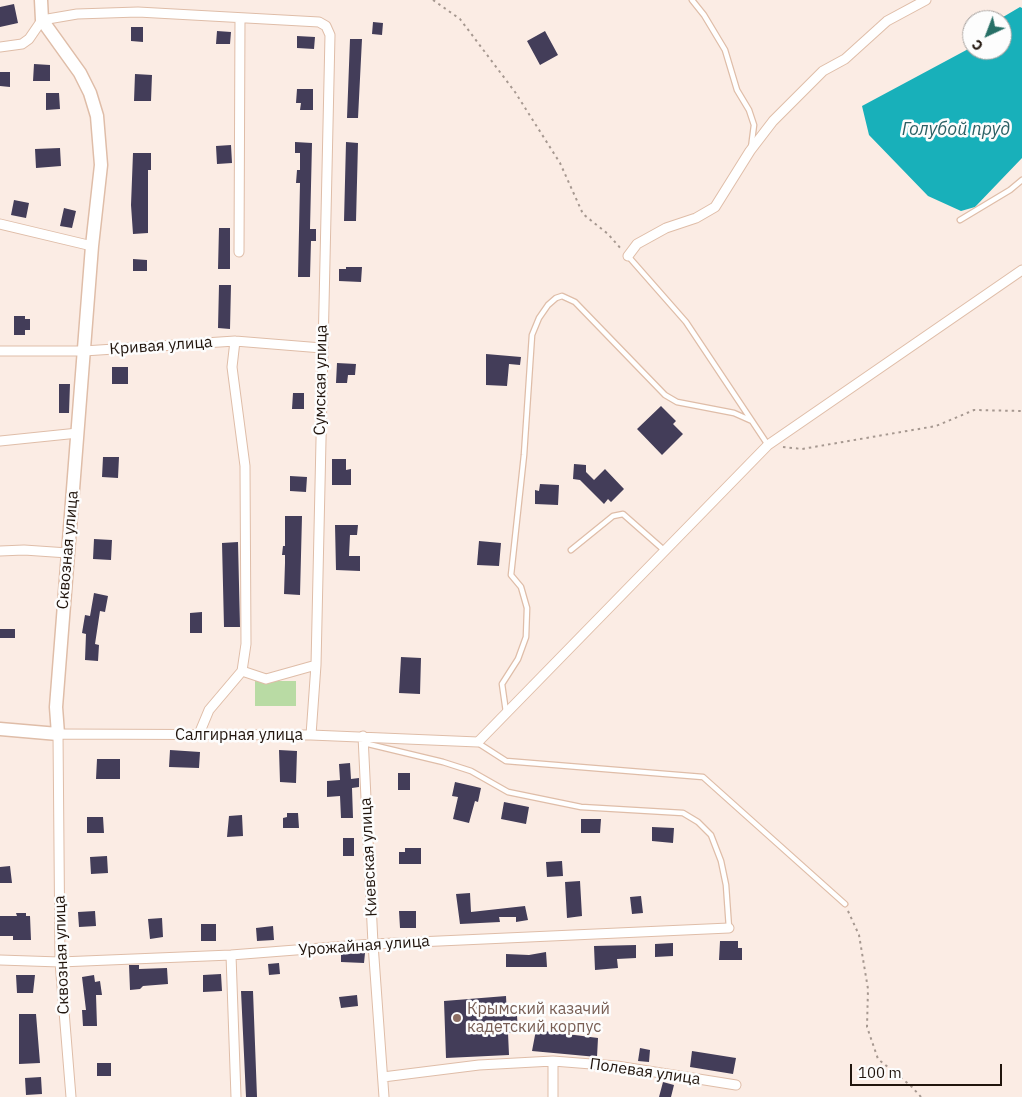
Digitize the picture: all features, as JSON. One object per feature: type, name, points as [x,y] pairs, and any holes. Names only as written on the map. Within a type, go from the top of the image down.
[{"type":"main road","points":[[41,0],[42,20]]},
{"type":"main road","name":"Сквозная улица","points":[[42,20],[80,73],[90,93],[97,116],[101,165],[92,246],[56,707],[58,734]]},
{"type":"main road","name":"Салгирная улица","points":[[0,729],[58,734]]},
{"type":"street","points":[[628,256],[637,244],[644,240],[666,228],[696,218],[715,207],[750,151],[773,121],[823,71],[845,59],[887,21],[926,0]]},
{"type":"street","points":[[0,47],[22,44],[29,39],[42,20],[77,14],[138,12],[240,18],[240,252]]},
{"type":"street","name":"Сумская улица","points":[[240,18],[319,22],[326,26],[330,35],[316,665],[311,735]]},
{"type":"street","points":[[0,224],[92,246]]},
{"type":"street","points":[[478,742],[768,445],[1022,270]]},
{"type":"street","points":[[199,734],[208,710],[242,671],[246,644],[245,466],[232,367],[235,341]]},
{"type":"street","name":"Кривая улица","points":[[0,351],[84,351],[235,341],[322,348]]},
{"type":"street","points":[[0,441],[78,432]]},
{"type":"street","points":[[0,551],[24,550],[68,553]]},
{"type":"street","points":[[242,671],[266,678],[316,665]]},
{"type":"street","name":"Салгирная улица","points":[[58,734],[311,735],[363,740],[478,742]]},
{"type":"street","name":"Сквозная улица","points":[[58,734],[60,962],[71,1097]]},
{"type":"street","name":"Киевская улица","points":[[363,740],[373,944],[384,1097]]},
{"type":"street","name":"Урожайная улица","points":[[0,960],[60,962],[231,955],[373,944],[729,928]]},
{"type":"street","points":[[231,955],[236,1097]]},
{"type":"street","points":[[553,1061],[553,1097]]},
{"type":"street","name":"Полевая улица","points":[[383,1078],[479,1065],[553,1061],[618,1066],[736,1085]]},
{"type":"lane","points":[[692,0],[704,15],[724,50],[737,90],[749,110],[754,125],[750,151]]},
{"type":"lane","points":[[960,220],[1010,190],[1022,180]]},
{"type":"lane","points":[[628,256],[686,322],[768,445]]},
{"type":"lane","points":[[506,713],[502,684],[518,659],[526,637],[527,608],[521,587],[511,575],[524,455],[532,335],[539,318],[548,305],[556,298],[562,296],[575,302],[665,396],[677,402],[734,413],[752,422]]},
{"type":"lane","points":[[571,550],[614,516],[623,514],[665,550]]},
{"type":"lane","points":[[363,740],[471,771],[508,792],[581,807],[683,813],[698,822],[711,835],[718,852],[726,885],[729,928]]},
{"type":"lane","points":[[478,742],[506,761],[703,777],[845,904]]},
{"type":"path","points":[[433,0],[460,19],[515,92],[560,163],[583,214],[608,234],[628,256]]},
{"type":"path","points":[[768,445],[802,449],[936,426],[974,410],[1022,411]]},
{"type":"path","points":[[845,904],[858,935],[868,990],[867,1027],[878,1059],[911,1086],[921,1097]]},
{"type":"green space","points":[[255,681],[296,681],[296,706],[255,706]]},
{"type":"water","name":"Голубой пруд","points":[[1020,7],[1022,8],[1022,158],[975,207],[961,211],[928,196],[869,135],[862,106],[962,52],[962,60],[1012,60],[1012,12]]},
{"type":"building","points":[[14,4],[18,23],[0,27],[0,7]]},
{"type":"building","points":[[373,22],[383,23],[382,35],[372,34]]},
{"type":"building","points":[[131,27],[143,27],[143,42],[131,41]]},
{"type":"building","points":[[217,31],[231,32],[230,44],[216,44]]},
{"type":"building","points":[[545,31],[558,55],[540,65],[527,41]]},
{"type":"building","points":[[297,36],[315,37],[314,49],[297,48]]},
{"type":"building","points":[[350,39],[362,39],[358,118],[347,118]]},
{"type":"building","points":[[34,64],[50,65],[50,81],[33,81]]},
{"type":"building","points":[[0,72],[10,72],[10,87],[0,86]]},
{"type":"building","points":[[135,74],[152,75],[151,101],[134,101]]},
{"type":"building","points":[[297,89],[313,89],[313,110],[300,110],[301,103],[296,103]]},
{"type":"building","points":[[46,93],[59,93],[60,109],[46,110]]},
{"type":"building","points":[[295,142],[312,143],[310,229],[316,229],[316,241],[311,241],[310,277],[298,277],[300,183],[296,183],[297,170],[300,170],[300,153],[295,153]]},
{"type":"building","points":[[346,142],[358,143],[356,221],[344,221]]},
{"type":"building","points":[[231,145],[232,163],[217,164],[216,146]]},
{"type":"building","points":[[60,148],[61,166],[36,168],[35,149]]},
{"type":"building","points":[[133,153],[151,153],[151,170],[148,170],[148,233],[133,234],[131,205]]},
{"type":"building","points":[[14,200],[29,203],[26,218],[11,215]]},
{"type":"building","points":[[64,208],[76,211],[72,228],[60,226]]},
{"type":"building","points":[[219,228],[230,228],[230,269],[218,269]]},
{"type":"building","points":[[133,259],[147,260],[147,271],[133,271]]},
{"type":"building","points":[[346,267],[362,267],[361,282],[339,281],[339,269],[346,269]]},
{"type":"building","points":[[219,285],[231,285],[230,329],[218,328]]},
{"type":"building","points":[[14,316],[25,316],[25,319],[30,319],[30,330],[25,330],[25,335],[14,335]]},
{"type":"building","points":[[486,354],[521,357],[520,365],[509,364],[507,386],[486,385]]},
{"type":"building","points":[[337,363],[356,364],[355,375],[348,375],[347,383],[336,383]]},
{"type":"building","points":[[112,367],[128,367],[128,384],[112,384]]},
{"type":"building","points":[[59,384],[70,384],[69,413],[59,413]]},
{"type":"building","points":[[293,393],[304,393],[304,409],[292,409]]},
{"type":"building","points":[[661,406],[676,421],[673,424],[683,434],[662,455],[637,429]]},
{"type":"building","points":[[103,457],[119,457],[118,478],[102,477]]},
{"type":"building","points":[[332,459],[346,459],[346,470],[351,469],[351,485],[332,485]]},
{"type":"building","points":[[574,464],[586,465],[586,472],[594,480],[605,469],[624,489],[611,502],[608,499],[604,504],[580,480],[573,479]]},
{"type":"building","points":[[290,476],[307,477],[306,492],[290,491]]},
{"type":"building","points":[[540,484],[559,485],[558,505],[535,504],[535,490],[539,491]]},
{"type":"building","points":[[285,516],[302,516],[300,595],[284,594],[285,555],[282,555],[283,546],[285,546]]},
{"type":"building","points":[[335,525],[358,525],[357,535],[350,535],[349,556],[360,556],[360,571],[336,570]]},
{"type":"building","points":[[94,539],[112,540],[111,560],[93,559]]},
{"type":"building","points":[[479,541],[501,543],[499,566],[477,565]]},
{"type":"building","points":[[238,542],[240,627],[224,627],[222,543]]},
{"type":"building","points":[[94,593],[108,596],[105,612],[100,611],[95,644],[99,645],[98,661],[85,660],[86,634],[82,633],[85,615],[90,616]]},
{"type":"building","points":[[202,612],[202,633],[190,633],[190,613]]},
{"type":"building","points":[[0,629],[15,629],[15,638],[0,638]]},
{"type":"building","points":[[401,657],[421,658],[420,694],[399,693]]},
{"type":"building","points":[[170,750],[200,752],[199,768],[169,767]]},
{"type":"building","points":[[279,750],[297,751],[296,783],[280,782]]},
{"type":"building","points":[[97,759],[120,759],[120,779],[96,779]]},
{"type":"building","points":[[350,763],[351,779],[359,778],[359,787],[352,788],[353,818],[341,818],[340,796],[327,797],[327,781],[340,780],[339,764]]},
{"type":"building","points":[[398,773],[410,773],[410,790],[398,790]]},
{"type":"building","points":[[455,782],[481,788],[478,802],[475,801],[469,823],[453,819],[458,797],[452,796]]},
{"type":"building","points":[[504,802],[529,807],[526,824],[501,819]]},
{"type":"building","points":[[287,813],[298,813],[299,828],[283,828],[283,818],[287,817]]},
{"type":"building","points":[[242,815],[243,836],[227,837],[229,816]]},
{"type":"building","points":[[87,817],[103,817],[104,833],[87,833]]},
{"type":"building","points":[[581,819],[601,819],[600,833],[581,833]]},
{"type":"building","points":[[652,827],[674,828],[673,843],[652,841]]},
{"type":"building","points":[[343,838],[354,838],[354,856],[343,856]]},
{"type":"building","points":[[405,848],[421,848],[421,864],[399,864],[399,852],[405,852]]},
{"type":"building","points":[[107,856],[108,873],[91,874],[90,857]]},
{"type":"building","points":[[562,861],[563,876],[547,877],[546,862]]},
{"type":"building","points":[[10,866],[12,883],[0,883],[0,867]]},
{"type":"building","points":[[580,881],[582,916],[567,918],[565,882]]},
{"type":"building","points":[[470,893],[471,912],[525,906],[528,920],[516,922],[516,917],[499,917],[500,922],[460,924],[456,894]]},
{"type":"building","points":[[641,896],[643,913],[632,914],[630,897]]},
{"type":"building","points":[[95,911],[96,926],[79,927],[78,912]]},
{"type":"building","points":[[399,911],[416,911],[416,928],[400,928]]},
{"type":"building","points":[[16,913],[26,913],[26,916],[30,916],[31,940],[13,940],[13,936],[0,936],[0,916],[17,916]]},
{"type":"building","points":[[162,918],[163,937],[150,939],[148,919]]},
{"type":"building","points":[[201,924],[216,924],[216,941],[201,941]]},
{"type":"building","points":[[273,926],[274,940],[257,941],[256,928]]},
{"type":"building","points":[[720,941],[738,941],[738,948],[742,948],[742,960],[719,960]]},
{"type":"building","points":[[673,943],[673,956],[655,957],[655,944]]},
{"type":"building","points":[[636,945],[636,958],[617,959],[618,968],[595,970],[594,946]]},
{"type":"building","points":[[546,952],[547,967],[506,967],[506,954],[529,955]]},
{"type":"building","points":[[365,953],[364,963],[341,962],[341,954]]},
{"type":"building","points":[[279,963],[280,974],[269,975],[268,964]]},
{"type":"building","points":[[129,965],[139,965],[139,969],[167,968],[168,984],[143,986],[140,989],[130,990]]},
{"type":"building","points":[[221,974],[222,991],[203,992],[203,975]]},
{"type":"building","points":[[16,975],[35,975],[33,993],[17,993]]},
{"type":"building","points":[[94,975],[95,982],[100,981],[102,995],[96,995],[97,1026],[83,1026],[82,1010],[86,1010],[82,977]]},
{"type":"building","points":[[241,991],[253,991],[257,1097],[246,1097]]},
{"type":"building","points":[[357,995],[358,1006],[341,1008],[339,997]]},
{"type":"building","points":[[506,996],[507,1017],[517,1016],[518,1032],[508,1033],[509,1055],[446,1058],[444,1001]]},
{"type":"building","points":[[19,1014],[36,1014],[40,1063],[19,1064]]},
{"type":"building","points":[[536,1030],[598,1038],[597,1057],[532,1051]]},
{"type":"building","points":[[640,1048],[650,1050],[649,1062],[638,1061]]},
{"type":"building","points":[[692,1051],[736,1058],[733,1074],[690,1067]]},
{"type":"building","points":[[97,1063],[111,1063],[111,1076],[97,1076]]},
{"type":"building","points":[[41,1077],[42,1094],[26,1095],[25,1078]]},
{"type":"building","points":[[663,1082],[674,1085],[671,1097],[659,1097]]},
{"type":"place","name":"Крымский казачий кадетский корпус","points":[[457,1018]]}]
